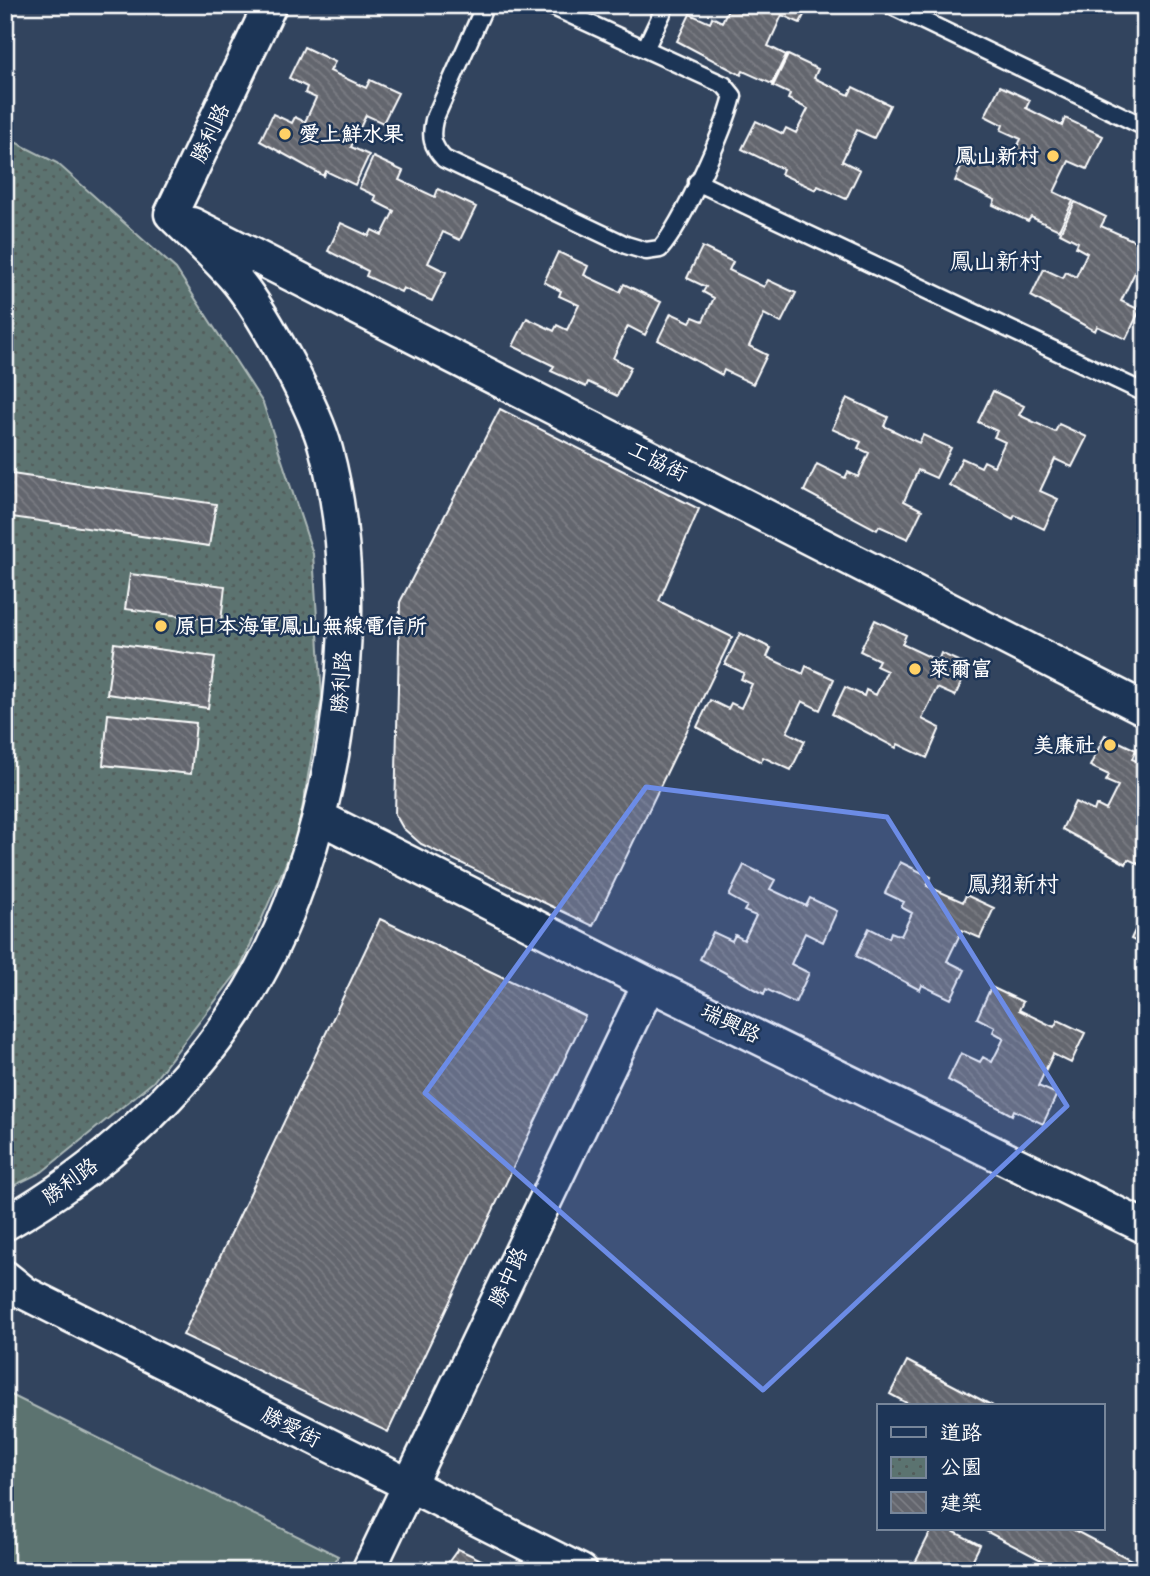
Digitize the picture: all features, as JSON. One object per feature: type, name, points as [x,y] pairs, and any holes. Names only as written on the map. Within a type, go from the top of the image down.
[{"type":"street","name":"勝利路","points":[[5,1224],[81,1175],[135,1130],[197,1063],[240,1006],[269,951],[304,870],[319,817],[339,725],[345,618],[338,513],[326,448],[294,376],[244,290],[171,214],[270,5]]},
{"type":"street","name":"工協街","points":[[171,214],[1145,709]]},
{"type":"street","name":"瑞興路","points":[[319,817],[649,984],[1145,1227]]},
{"type":"street","name":"勝中路","points":[[368,1571],[649,984]]},
{"type":"street","name":"勝愛街","points":[[5,1277],[25,1293],[581,1571]]},
{"type":"lane","points":[[485,5],[434,120],[431,132],[434,147],[444,159],[626,245],[646,251],[660,249],[670,238],[697,182],[733,96],[724,85],[549,5]]},
{"type":"lane","points":[[645,49],[666,5]]},
{"type":"lane","points":[[890,5],[1145,127]]},
{"type":"lane","points":[[697,182],[1145,393]]},
{"type":"highlighted area","points":[[646,787],[887,817],[1067,1106],[763,1390],[425,1093]]},
{"type":"green space","name":"原日本海軍鳳山無線電信所","points":[[5,137],[57,163],[176,269],[263,403],[313,554],[322,697],[297,838],[240,969],[153,1082],[42,1172],[5,1190]]},
{"type":"green space","points":[[5,1392],[338,1556],[331,1571],[5,1571]]},
{"type":"building","points":[[730,5],[809,5],[800,23],[782,15],[768,46],[786,55],[772,84],[743,71],[741,75],[677,41],[690,14],[710,23],[712,17],[722,22]]},
{"type":"building","points":[[304,47],[335,62],[330,71],[366,88],[370,80],[398,93],[383,123],[366,115],[351,147],[369,155],[355,185],[326,171],[324,176],[260,141],[273,114],[292,123],[295,117],[305,122],[316,98],[305,93],[307,87],[289,78]]},
{"type":"building","points":[[788,55],[818,69],[814,78],[849,95],[853,87],[890,105],[874,138],[857,130],[842,161],[860,170],[846,199],[818,186],[816,190],[781,174],[783,169],[742,149],[756,121],[783,134],[786,128],[796,133],[808,109],[788,99],[790,94],[773,86]]},
{"type":"building","name":"鳳山新村","points":[[1000,86],[1030,100],[1026,108],[1062,126],[1065,118],[1103,136],[1087,169],[1069,161],[1054,192],[1073,201],[1059,230],[1031,217],[1028,221],[993,205],[995,200],[955,181],[968,152],[996,165],[999,159],[1009,164],[1021,139],[1001,130],[1003,125],[985,116]]},
{"type":"building","points":[[373,157],[403,171],[399,180],[435,197],[438,189],[476,207],[460,240],[443,232],[428,263],[446,272],[432,301],[403,288],[401,292],[366,276],[368,271],[328,251],[341,223],[369,236],[372,230],[382,235],[394,211],[374,201],[376,196],[359,188]]},
{"type":"building","name":"鳳山新村","points":[[1075,202],[1106,217],[1101,226],[1137,242],[1141,235],[1145,237],[1145,274],[1136,270],[1121,301],[1140,310],[1126,339],[1097,326],[1095,331],[1031,296],[1044,269],[1063,278],[1066,272],[1076,277],[1087,253],[1076,247],[1078,242],[1060,233]]},
{"type":"building","points":[[702,247],[733,262],[729,270],[764,287],[768,280],[796,293],[781,323],[764,314],[749,346],[767,355],[753,384],[724,370],[722,375],[658,340],[671,313],[690,322],[693,317],[703,321],[714,298],[703,292],[706,287],[687,278]]},
{"type":"building","points":[[558,252],[588,266],[584,275],[620,292],[624,284],[661,302],[645,335],[628,326],[613,358],[631,367],[617,396],[588,382],[586,387],[551,371],[554,366],[513,346],[527,318],[554,331],[557,325],[567,330],[579,305],[559,296],[561,291],[544,282]]},
{"type":"building","points":[[993,391],[1024,406],[1019,415],[1055,432],[1059,424],[1087,437],[1072,467],[1055,459],[1040,491],[1058,499],[1044,529],[1015,515],[1013,519],[949,485],[962,458],[981,467],[984,461],[994,466],[1005,442],[994,437],[997,431],[978,422]]},
{"type":"building","points":[[847,398],[888,417],[884,426],[919,443],[923,435],[951,448],[936,478],[918,470],[904,501],[922,510],[908,539],[879,526],[877,530],[804,491],[817,464],[845,478],[848,472],[858,477],[869,453],[858,448],[861,442],[832,429]]},
{"type":"building","points":[[500,409],[699,509],[659,601],[732,637],[593,926],[421,844],[403,828],[395,814],[400,602]]},
{"type":"building","points":[[5,473],[216,504],[209,546],[5,516]]},
{"type":"building","points":[[130,574],[225,586],[221,621],[125,609]]},
{"type":"building","points":[[875,620],[906,635],[902,644],[938,661],[941,653],[969,666],[955,696],[937,688],[922,719],[940,728],[927,758],[898,744],[896,748],[832,714],[845,687],[864,696],[866,690],[876,695],[887,671],[876,666],[879,660],[860,651]]},
{"type":"building","points":[[740,633],[771,648],[767,657],[803,674],[806,666],[834,679],[820,710],[802,701],[787,732],[805,741],[791,770],[763,757],[761,762],[697,727],[710,700],[728,709],[731,703],[741,708],[752,684],[741,679],[744,673],[725,664]]},
{"type":"building","points":[[114,643],[215,657],[208,708],[107,694]]},
{"type":"building","points":[[108,714],[196,723],[191,774],[103,765]]},
{"type":"building","points":[[1105,735],[1136,750],[1132,759],[1145,765],[1145,867],[1128,859],[1126,864],[1062,829],[1075,802],[1094,811],[1096,805],[1106,810],[1118,786],[1106,781],[1109,775],[1090,766]]},
{"type":"building","points":[[900,862],[931,877],[927,886],[963,902],[966,895],[994,908],[980,938],[962,930],[947,961],[965,970],[951,999],[922,985],[920,990],[856,956],[869,928],[889,938],[891,932],[901,936],[912,913],[901,907],[904,902],[885,893]]},
{"type":"building","points":[[744,865],[775,880],[770,889],[806,906],[810,898],[837,911],[823,942],[805,933],[791,964],[809,973],[795,1003],[766,989],[764,994],[700,959],[713,932],[732,941],[735,935],[744,940],[756,916],[744,911],[747,906],[729,896]]},
{"type":"building","points":[[1145,913],[1145,946],[1131,939]]},
{"type":"building","points":[[380,919],[585,1016],[388,1432],[183,1335]]},
{"type":"building","points":[[991,987],[1023,1002],[1019,1010],[1054,1027],[1058,1020],[1085,1033],[1071,1063],[1053,1054],[1038,1086],[1057,1094],[1043,1124],[1014,1110],[1012,1115],[948,1080],[961,1053],[980,1062],[983,1057],[992,1062],[1004,1038],[993,1032],[995,1027],[977,1018]]},
{"type":"building","points":[[907,1361],[989,1404],[908,1404],[890,1394]]},
{"type":"building","points":[[932,1530],[951,1530],[980,1545],[967,1571],[911,1571]]},
{"type":"building","points":[[984,1530],[1074,1530],[1139,1564],[1135,1571],[1062,1571]]},
{"type":"building","points":[[458,1549],[505,1571],[442,1571]]},
{"type":"place","name":"愛上鮮水果","points":[[285,134]]},
{"type":"place","name":"鳳山新村","points":[[1053,156]]},
{"type":"place","name":"原日本海軍鳳山無線電信所","points":[[161,626]]},
{"type":"place","name":"萊爾富","points":[[915,669]]},
{"type":"place","name":"美廉社","points":[[1110,745]]},
{"type":"district","name":"鳳山新村","points":[[996,261]]},
{"type":"district","name":"鳳翔新村","points":[[1013,884]]}]
